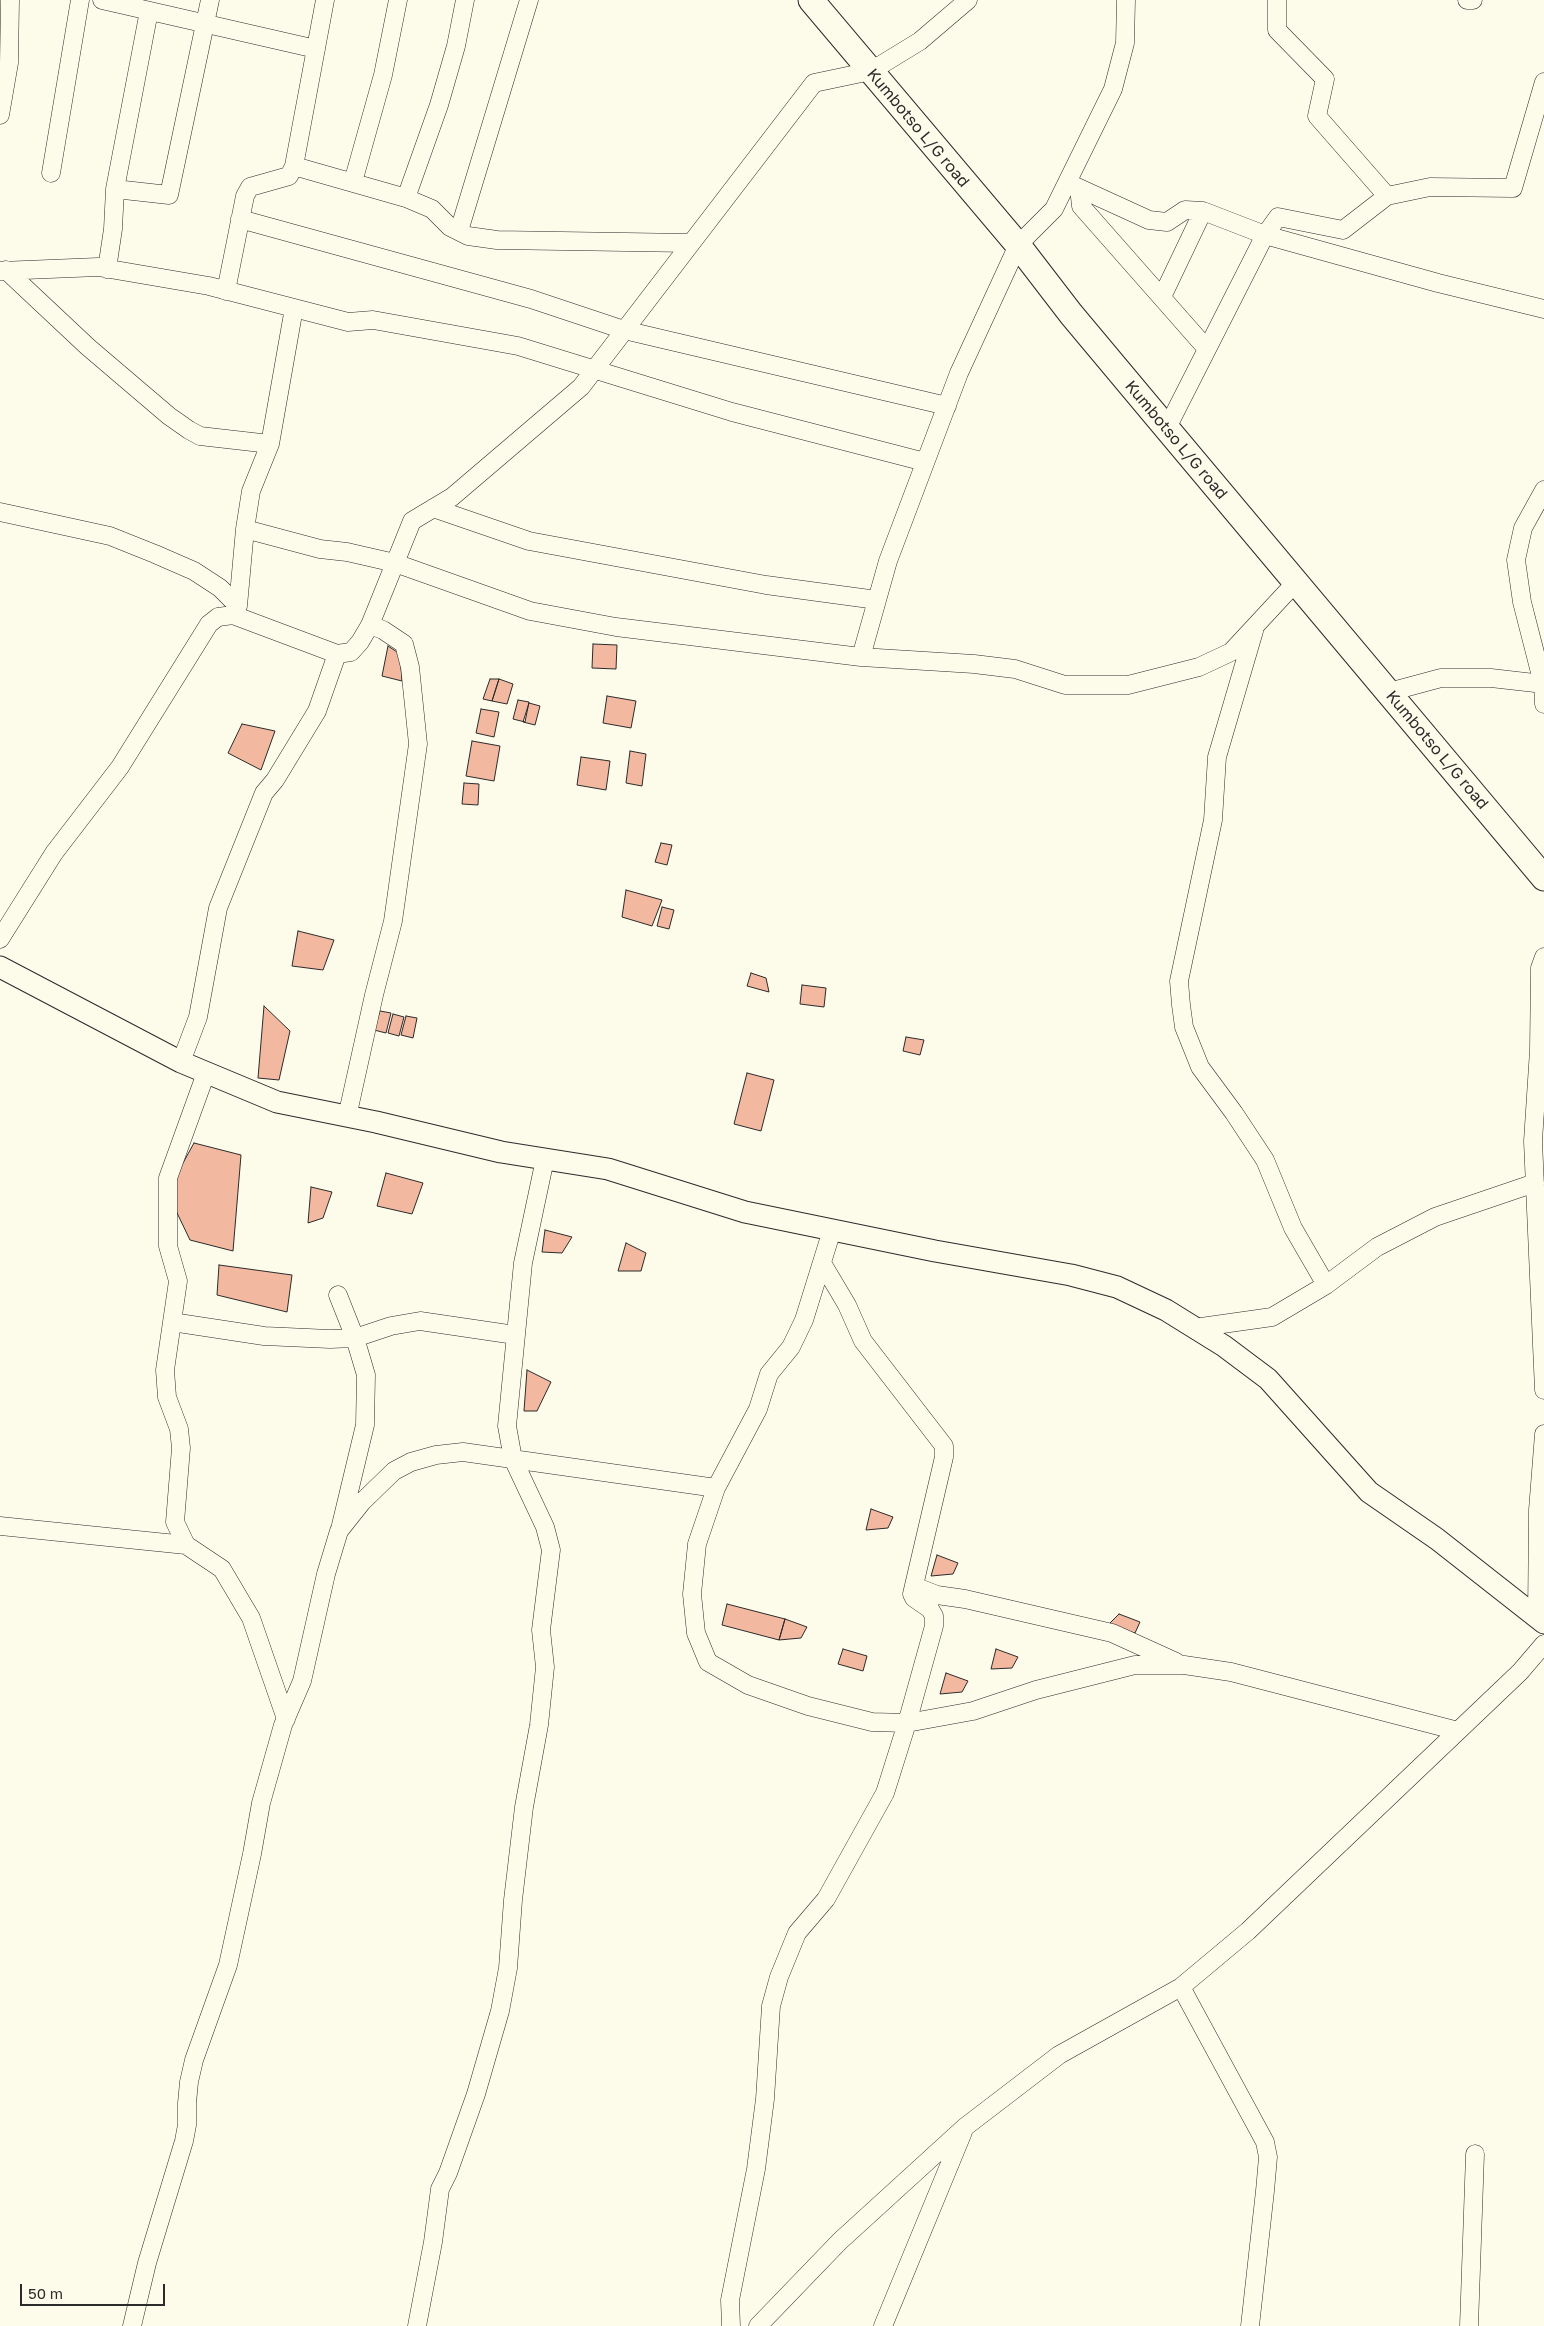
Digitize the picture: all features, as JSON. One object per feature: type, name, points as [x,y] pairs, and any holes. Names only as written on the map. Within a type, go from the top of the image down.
[{"type":"main road","name":"Kumbotso L/G road","points":[[811,0],[1018,245],[1071,314],[1544,878]]},
{"type":"street","points":[[0,111],[9,62],[10,0]]},
{"type":"street","points":[[51,173],[80,0]]},
{"type":"street","points":[[102,0],[316,49]]},
{"type":"street","points":[[115,189],[169,195],[210,0]]},
{"type":"street","points":[[226,291],[245,196],[250,187],[289,176],[294,166],[325,0]]},
{"type":"street","points":[[353,182],[383,75],[398,0]]},
{"type":"street","points":[[406,198],[439,105],[456,46],[465,0]]},
{"type":"street","points":[[459,231],[529,0]]},
{"type":"street","points":[[0,512],[110,536],[194,571],[220,588],[235,610],[337,654],[351,652],[360,642],[370,625],[412,521],[452,497],[581,387],[814,83],[871,72],[920,41],[968,0]]},
{"type":"street","points":[[861,657],[888,561],[960,373],[1018,245],[1054,209],[1073,186],[1113,89],[1125,43],[1126,0]]},
{"type":"street","points":[[1276,0],[1277,30],[1325,79],[1318,116],[1387,196]]},
{"type":"street","points":[[1467,0],[1473,0]]},
{"type":"street","points":[[107,269],[113,229],[115,189],[149,11]]},
{"type":"street","points":[[1167,428],[1265,234],[1278,217],[1343,230],[1387,196],[1430,188],[1513,188],[1544,82]]},
{"type":"street","points":[[294,166],[406,198],[432,209],[450,227],[468,236],[497,240],[690,244]]},
{"type":"street","points":[[1073,186],[1149,220],[1167,222],[1185,210],[1203,211],[1265,234],[1438,283],[1544,309]]},
{"type":"street","points":[[1073,186],[1082,206],[1207,349]]},
{"type":"street","points":[[1162,298],[1203,211]]},
{"type":"street","points":[[240,219],[531,299],[624,330],[946,406]]},
{"type":"street","points":[[3,271],[98,267],[226,291],[348,322],[373,320],[518,346],[732,412],[926,462]]},
{"type":"street","points":[[3,271],[95,353],[169,416],[189,430],[200,436],[270,444]]},
{"type":"street","points":[[235,610],[251,492],[270,444],[294,308]]},
{"type":"street","points":[[1544,490],[1523,528],[1516,560],[1522,602],[1543,684],[1544,704]]},
{"type":"street","points":[[433,508],[529,541],[766,585],[877,600]]},
{"type":"street","points":[[245,529],[320,549],[347,552],[395,564],[530,611],[616,627],[861,657],[982,665],[1015,670],[1065,685],[1128,684],[1199,667],[1231,652],[1296,582]]},
{"type":"street","points":[[0,938],[54,853],[120,767],[209,624],[218,617],[235,610]]},
{"type":"street","points":[[347,1117],[374,995],[393,921],[418,744],[410,667],[404,644],[383,630],[370,625]]},
{"type":"street","points":[[1255,628],[1217,757],[1212,820],[1179,981],[1181,1005],[1184,1027],[1200,1067],[1234,1113],[1265,1160],[1293,1228],[1326,1285]]},
{"type":"street","points":[[181,1062],[198,1017],[218,908],[264,793],[275,780],[316,712],[337,654]]},
{"type":"street","points":[[1389,692],[1441,678],[1491,678],[1543,684]]},
{"type":"street","points":[[1544,957],[1540,968],[1539,1050],[1533,1141],[1544,1390]]},
{"type":"street","points":[[0,967],[181,1062],[277,1102],[501,1152],[608,1169],[745,1212],[1071,1275],[1117,1287],[1166,1310],[1224,1346],[1268,1379],[1369,1492],[1437,1539],[1541,1620]]},
{"type":"street","points":[[186,1545],[175,1522],[181,1448],[179,1428],[166,1397],[165,1379],[178,1281],[168,1246],[168,1178],[206,1073]]},
{"type":"street","points":[[416,2326],[440,2189],[448,2173],[476,2094],[500,2011],[508,1968],[513,1900],[524,1808],[539,1725],[545,1667],[541,1630],[551,1550],[544,1526],[513,1459],[507,1426],[523,1263],[546,1160]]},
{"type":"street","points":[[1194,1328],[1272,1318],[1326,1285],[1377,1247],[1435,1216],[1535,1183]]},
{"type":"street","points":[[832,1230],[804,1320],[791,1347],[769,1374],[758,1409],[716,1488],[697,1544],[692,1594],[696,1633],[708,1662],[748,1685],[808,1706],[872,1722],[907,1723],[973,1711],[1036,1690],[1136,1665],[1184,1665],[1231,1672],[1458,1731]]},
{"type":"street","points":[[731,2326],[730,2300],[756,2169],[765,2099],[771,2006],[779,1977],[797,1933],[826,1899],[885,1793],[934,1626],[934,1616],[930,1609],[914,1598],[914,1586],[944,1457],[944,1446],[863,1341],[847,1306],[822,1263]]},
{"type":"street","points":[[132,2326],[147,2263],[188,2125],[186,2103],[194,2060],[228,1965],[261,1803],[286,1719],[302,1680],[326,1574],[339,1531],[365,1425],[366,1374],[355,1338],[338,1296]]},
{"type":"street","points":[[172,1322],[264,1336],[330,1339],[355,1338],[391,1326],[420,1322],[515,1335]]},
{"type":"street","points":[[1541,1620],[1538,1510],[1544,1434]]},
{"type":"street","points":[[339,1531],[362,1502],[394,1472],[411,1462],[436,1455],[463,1452],[716,1488]]},
{"type":"street","points":[[0,1526],[186,1545],[222,1569],[251,1618],[286,1719]]},
{"type":"street","points":[[914,1586],[937,1595],[964,1599],[1112,1634],[1184,1665]]},
{"type":"street","points":[[758,2326],[840,2241],[965,2127],[1060,2055],[1181,1987],[1248,1930],[1520,1672],[1544,1644]]},
{"type":"street","points":[[1181,1987],[1265,2142],[1268,2157],[1250,2326]]},
{"type":"street","points":[[883,2326],[965,2127]]},
{"type":"street","points":[[1469,2326],[1475,2154]]},
{"type":"building","points":[[593,644],[617,645],[616,669],[592,668]]},
{"type":"building","points":[[388,646],[400,654],[402,681],[382,676]]},
{"type":"building","points":[[490,679],[499,679],[492,701],[483,699]]},
{"type":"building","points":[[499,679],[513,684],[507,704],[492,701]]},
{"type":"building","points":[[607,696],[636,701],[631,728],[603,723]]},
{"type":"building","points":[[518,700],[529,702],[525,722],[513,719]]},
{"type":"building","points":[[529,703],[540,706],[535,725],[523,722]]},
{"type":"building","points":[[481,709],[499,712],[494,737],[476,733]]},
{"type":"building","points":[[242,724],[275,731],[261,770],[228,753]]},
{"type":"building","points":[[472,741],[500,746],[494,781],[466,776]]},
{"type":"building","points":[[630,751],[646,754],[642,786],[626,783]]},
{"type":"building","points":[[581,757],[610,761],[606,790],[577,785]]},
{"type":"building","points":[[464,783],[479,784],[478,805],[462,804]]},
{"type":"building","points":[[661,843],[672,845],[667,865],[655,862]]},
{"type":"building","points":[[626,890],[662,900],[652,926],[622,917]]},
{"type":"building","points":[[662,907],[674,910],[669,929],[657,926]]},
{"type":"building","points":[[298,931],[334,940],[323,970],[292,966]]},
{"type":"building","points":[[751,973],[766,978],[769,992],[747,986]]},
{"type":"building","points":[[802,985],[826,988],[824,1007],[800,1004]]},
{"type":"building","points":[[264,1006],[290,1031],[279,1080],[258,1078]]},
{"type":"building","points":[[380,1011],[391,1013],[386,1033],[374,1030]]},
{"type":"building","points":[[393,1014],[404,1017],[399,1036],[388,1033]]},
{"type":"building","points":[[406,1016],[417,1018],[413,1038],[401,1035]]},
{"type":"building","points":[[906,1037],[924,1040],[920,1055],[903,1051]]},
{"type":"building","points":[[747,1073],[774,1080],[761,1131],[734,1124]]},
{"type":"building","points":[[194,1143],[241,1155],[233,1251],[190,1240],[167,1192]]},
{"type":"building","points":[[386,1173],[423,1183],[412,1214],[377,1206]]},
{"type":"building","points":[[311,1187],[332,1192],[323,1218],[308,1223]]},
{"type":"building","points":[[545,1230],[572,1237],[562,1253],[542,1252]]},
{"type":"building","points":[[626,1243],[646,1253],[641,1271],[618,1271]]},
{"type":"building","points":[[219,1265],[292,1275],[287,1312],[217,1295]]},
{"type":"building","points":[[527,1370],[551,1382],[537,1411],[524,1411]]},
{"type":"building","points":[[871,1509],[893,1517],[888,1528],[866,1530]]},
{"type":"building","points":[[937,1555],[958,1563],[953,1574],[931,1576]]},
{"type":"building","points":[[727,1604],[785,1619],[779,1640],[722,1625]]},
{"type":"building","points":[[1119,1614],[1140,1622],[1135,1633],[1107,1626]]},
{"type":"building","points":[[785,1619],[807,1627],[801,1638],[779,1640]]},
{"type":"building","points":[[843,1649],[867,1656],[863,1671],[838,1664]]},
{"type":"building","points":[[996,1649],[1018,1657],[1012,1668],[991,1669]]},
{"type":"building","points":[[946,1673],[968,1681],[962,1692],[940,1694]]}]
